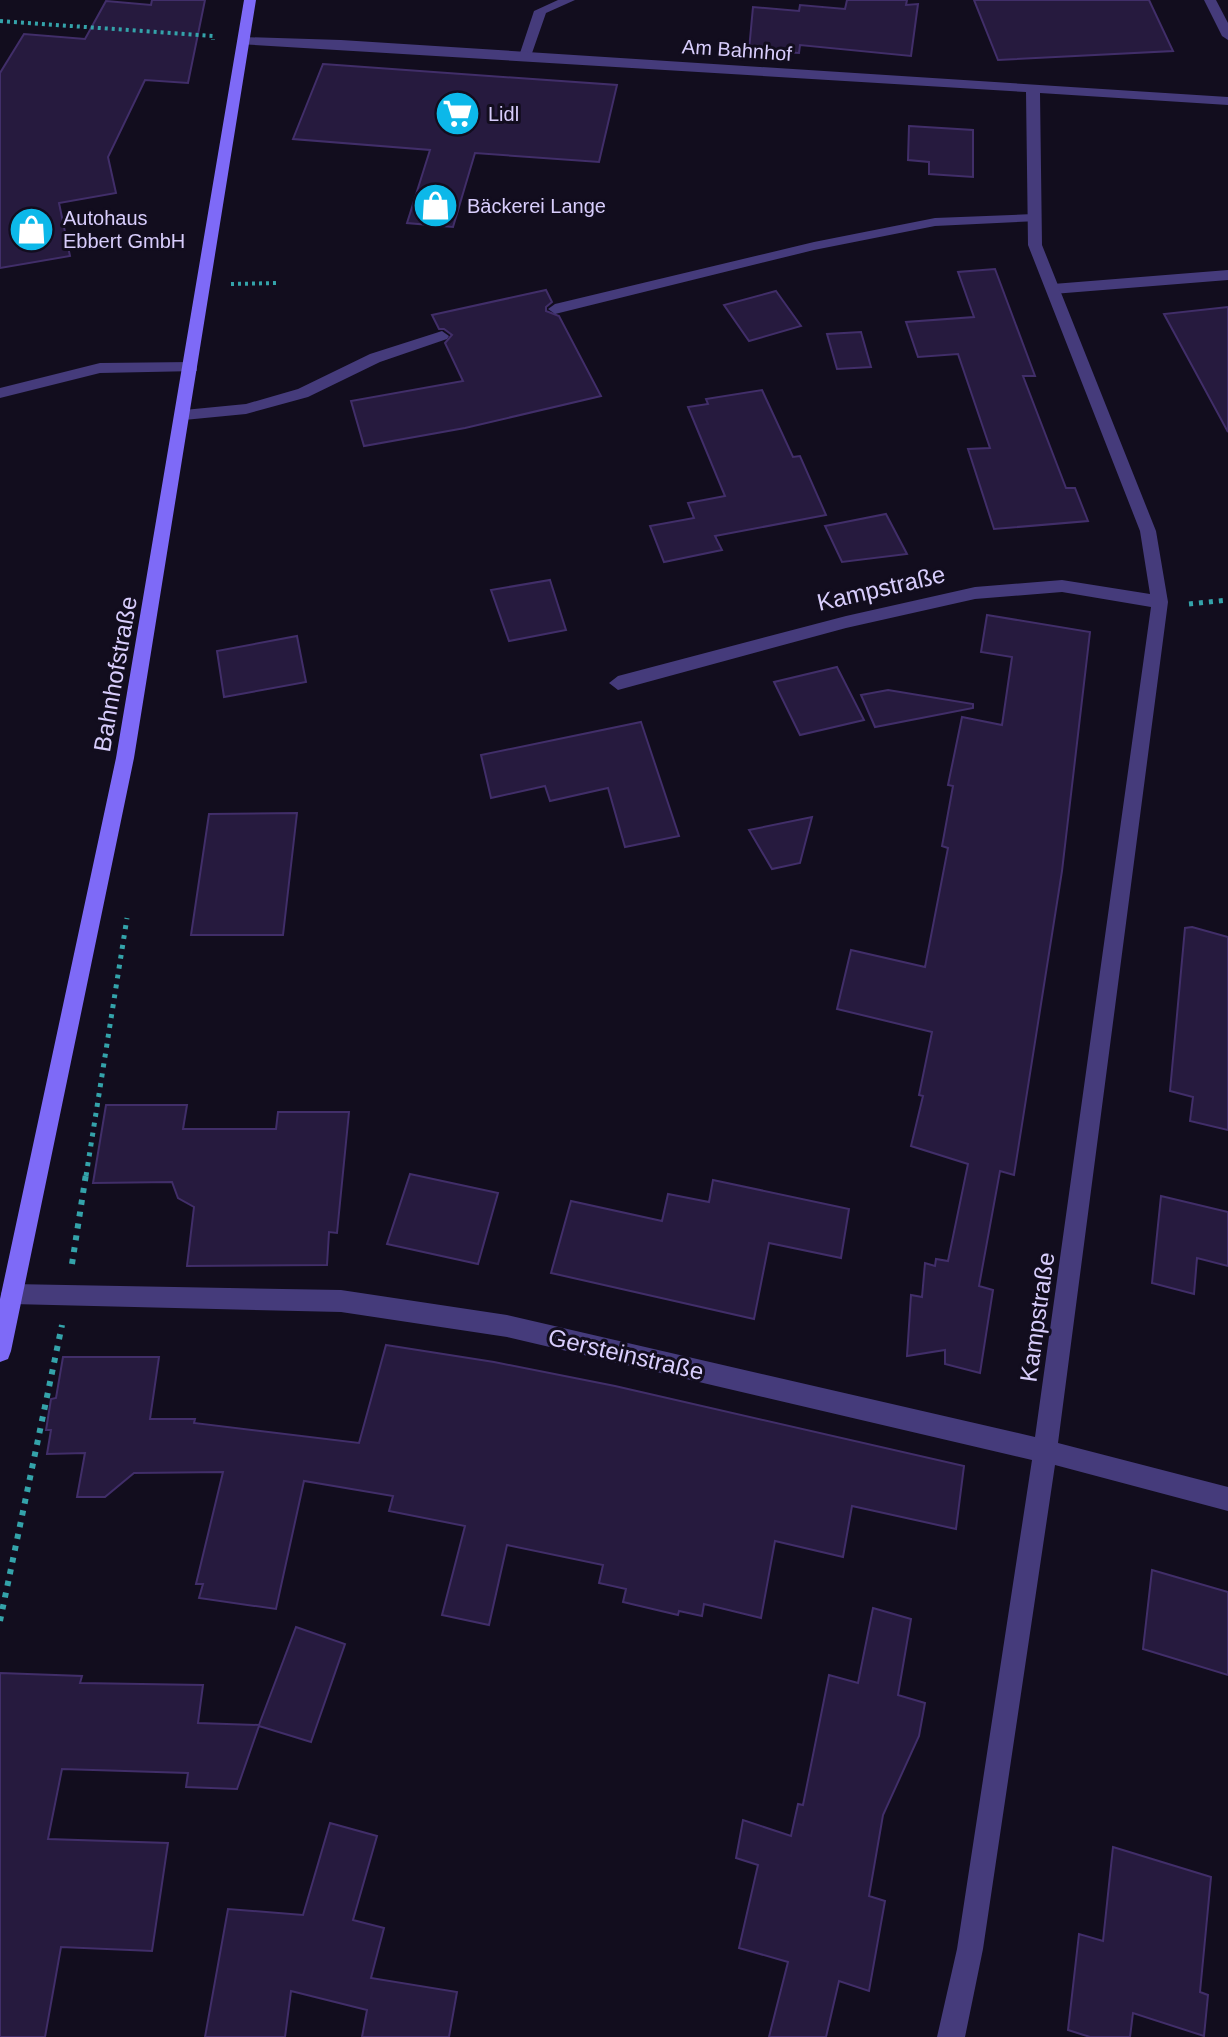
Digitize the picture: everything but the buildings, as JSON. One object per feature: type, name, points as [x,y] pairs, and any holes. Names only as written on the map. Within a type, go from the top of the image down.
[{"type":"main road","name":"Bahnhofstraße","points":[[0,1351],[125,758],[192,367],[250,0]]},
{"type":"street","points":[[525,56],[540,11],[569,0]]},
{"type":"street","points":[[1210,0],[1228,36]]},
{"type":"street","name":"Am Bahnhof","points":[[243,41],[1228,101]]},
{"type":"street","name":"Kampstraße","points":[[951,2037],[970,1949],[1045,1451],[1160,602],[1148,531],[1035,245],[1033,89]]},
{"type":"street","points":[[555,309],[814,246],[935,222],[1034,218]]},
{"type":"street","points":[[1053,289],[1228,275]]},
{"type":"street","points":[[184,415],[246,409],[303,393],[375,358],[442,336]]},
{"type":"street","points":[[0,393],[100,368],[192,367]]},
{"type":"street","name":"Kampstraße","points":[[618,683],[846,622],[975,593],[1062,586],[1160,602]]},
{"type":"street","name":"Gersteinstraße","points":[[12,1294],[341,1301],[462,1319],[522,1330],[1045,1451],[1228,1499]]},
{"type":"path","points":[[0,21],[213,36]]},
{"type":"path","points":[[205,284],[278,283]]},
{"type":"path","points":[[1160,602],[1186,605],[1228,600]]},
{"type":"place","name":"Lidl","points":[[457,114]]},
{"type":"place","name":"Bäckerei Lange","points":[[436,206]]},
{"type":"place","name":"Autohaus Ebbert GmbH","points":[[32,229]]}]
